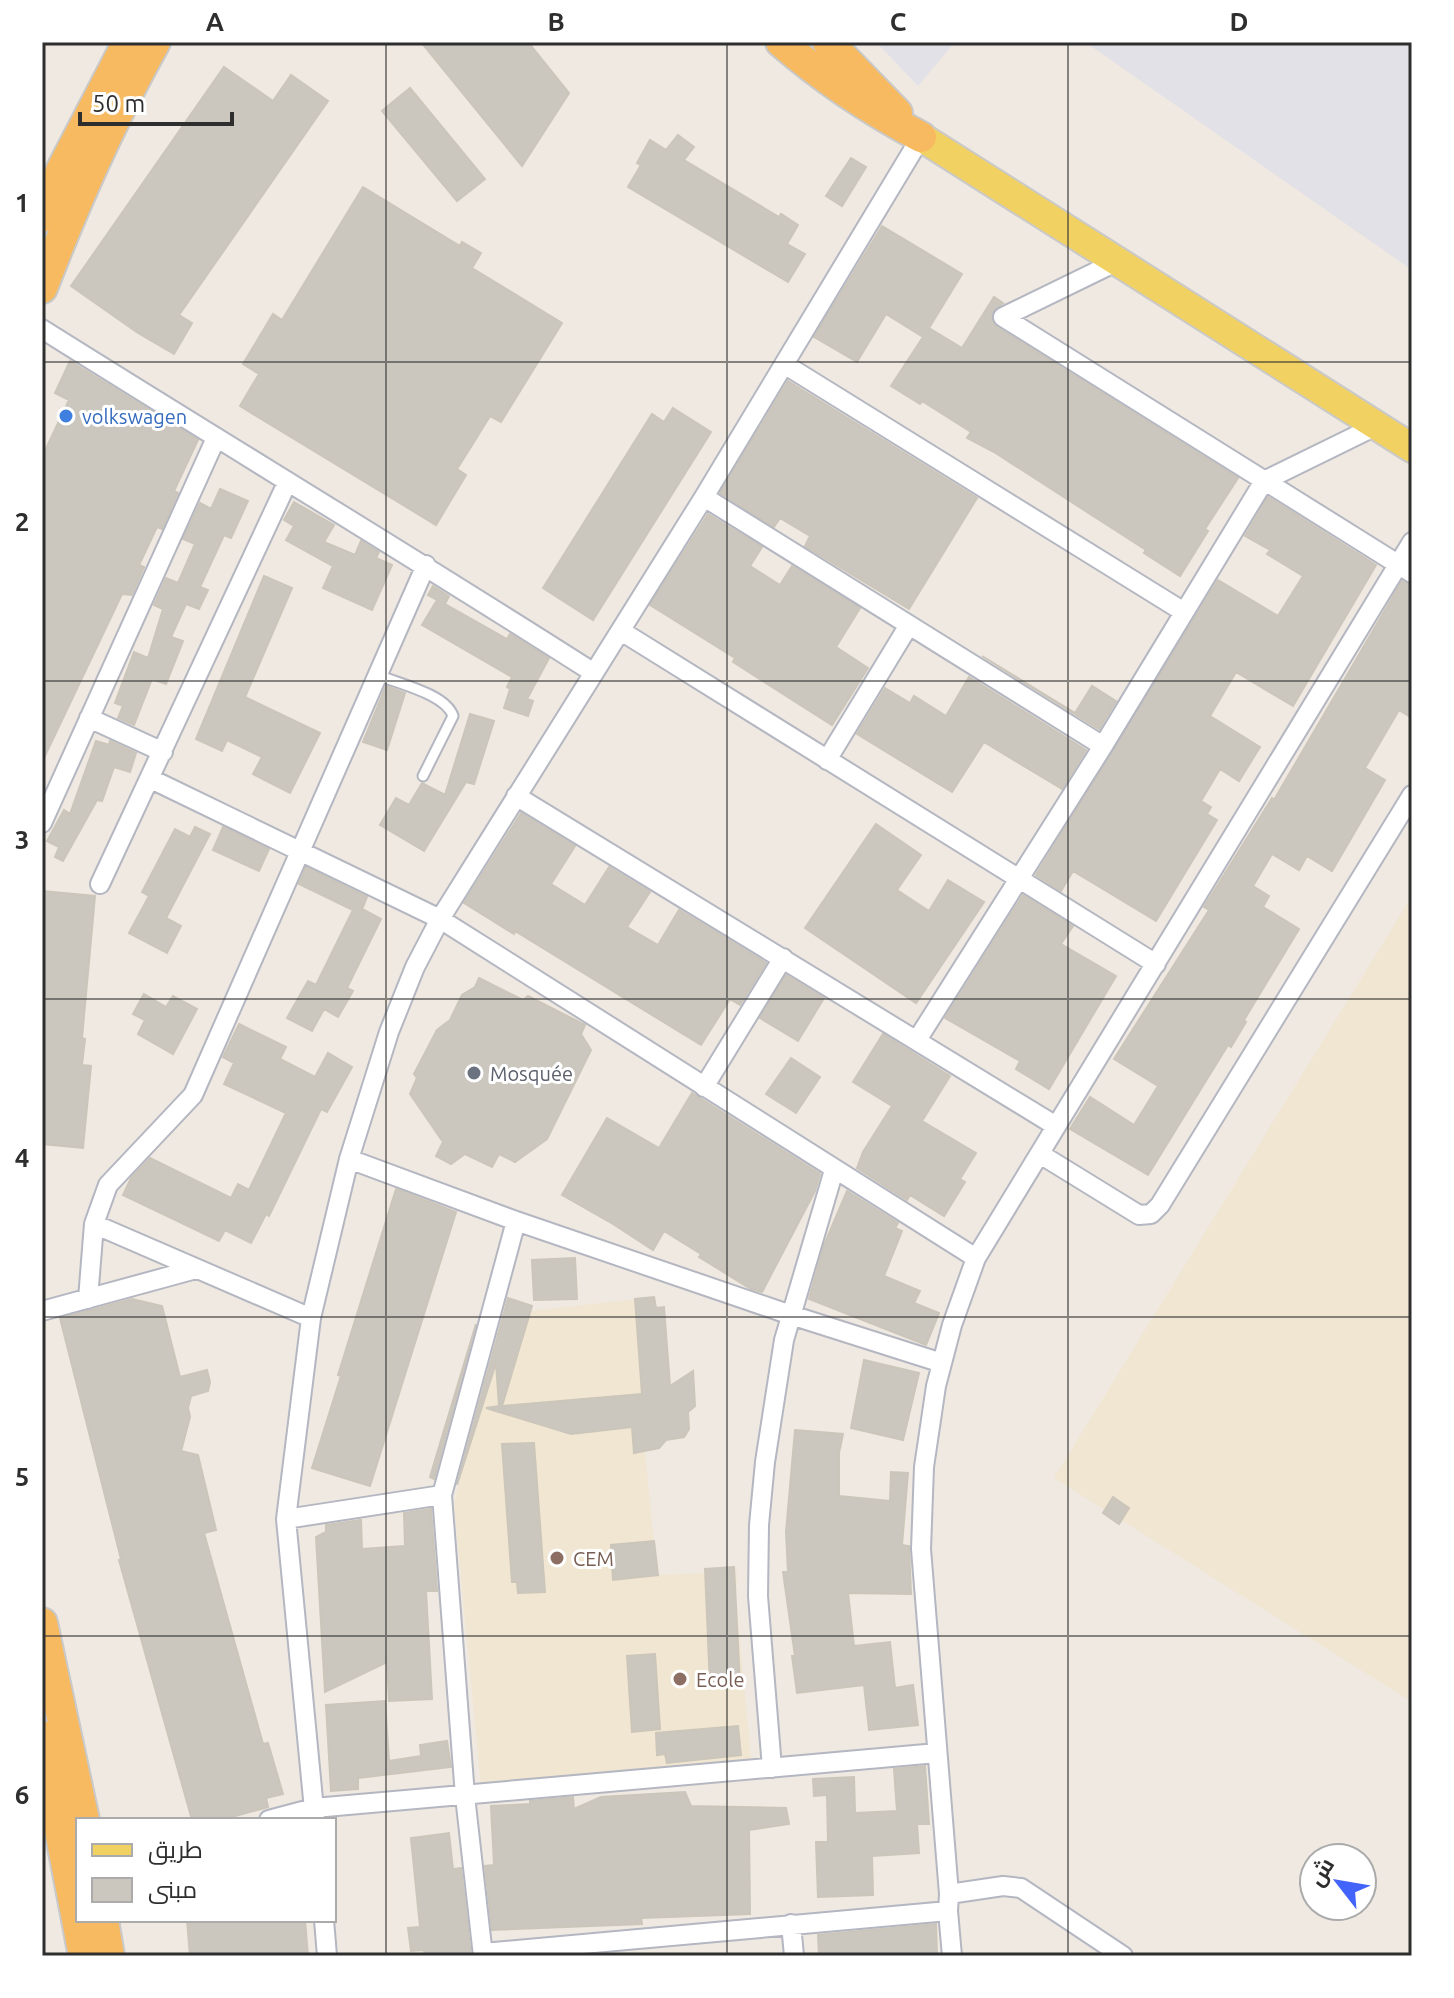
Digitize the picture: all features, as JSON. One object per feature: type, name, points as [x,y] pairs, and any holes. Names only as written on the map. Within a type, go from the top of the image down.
[{"type":"highway","points":[[42,217],[61,171],[128,42]]},
{"type":"highway","points":[[42,288],[61,237],[125,95],[155,42]]},
{"type":"highway","points":[[781,42],[866,108],[921,137]]},
{"type":"highway","points":[[828,42],[921,137]]},
{"type":"highway","points":[[42,1623],[84,1818]]},
{"type":"highway","points":[[42,1736],[76,1914]]},
{"type":"highway","points":[[78,1922],[84,1956]]},
{"type":"highway","points":[[103,1922],[109,1956]]},
{"type":"main road","points":[[921,137],[1412,448]]},
{"type":"street","points":[[315,1814],[286,1519],[311,1318],[349,1159],[389,1032],[415,967],[440,919],[704,497],[921,137]]},
{"type":"street","points":[[1118,261],[1003,317],[1405,569]]},
{"type":"street","points":[[42,329],[287,483],[426,565],[594,673]]},
{"type":"street","points":[[784,364],[1184,612]]},
{"type":"street","points":[[917,1040],[1103,746],[1264,481],[1376,426]]},
{"type":"street","points":[[42,823],[216,438]]},
{"type":"street","points":[[100,884],[287,483]]},
{"type":"street","points":[[704,497],[1103,746]]},
{"type":"street","points":[[952,1956],[921,1549],[924,1467],[936,1386],[952,1325],[976,1258],[1156,964],[1405,569],[1412,542]]},
{"type":"street","points":[[88,1299],[94,1224],[108,1185],[193,1095],[426,565]]},
{"type":"street","points":[[827,760],[909,625]]},
{"type":"street","points":[[621,631],[1156,964]]},
{"type":"street","points":[[89,718],[163,752]]},
{"type":"street","points":[[151,779],[298,853],[440,919],[976,1258]]},
{"type":"street","points":[[1040,1154],[1139,1215],[1151,1214],[1160,1205],[1412,795]]},
{"type":"street","points":[[516,796],[1056,1126]]},
{"type":"street","points":[[704,1087],[783,958]]},
{"type":"street","points":[[349,1159],[516,1221],[942,1363]]},
{"type":"street","points":[[772,1768],[758,1596],[759,1525],[765,1462],[784,1340],[834,1170]]},
{"type":"street","points":[[516,1221],[442,1495],[465,1796],[483,1954],[637,1947],[948,1903],[1003,1886],[1021,1888],[1123,1956]]},
{"type":"street","points":[[94,1224],[311,1318]]},
{"type":"street","points":[[42,1311],[196,1269]]},
{"type":"street","points":[[286,1519],[442,1495]]},
{"type":"street","points":[[284,1818],[465,1796],[937,1753]]},
{"type":"street","points":[[324,1922],[327,1956]]},
{"type":"street","points":[[791,1924],[794,1956]]},
{"type":"street","points":[[1093,1937],[1096,1956]]},
{"type":"lane","points":[[378,675],[438,698],[450,707],[453,716],[423,776]]},
{"type":"shaded area","points":[[876,42],[955,42],[918,86]]},
{"type":"shaded area","points":[[1085,42],[1412,42],[1412,270]]},
{"type":"shaded area","points":[[1412,896],[1412,1702],[1054,1478]]},
{"type":"shaded area","name":"CEM","points":[[654,1297],[656,1307],[664,1307],[671,1390],[689,1374],[694,1378],[695,1406],[686,1414],[689,1429],[684,1437],[669,1436],[659,1448],[645,1451],[657,1575],[737,1572],[736,1599],[751,1759],[481,1787],[454,1504],[503,1314]]},
{"type":"building","points":[[421,42],[528,42],[569,93],[522,166]]},
{"type":"building","points":[[224,67],[273,101],[291,75],[328,101],[179,315],[192,323],[174,354],[71,286]]},
{"type":"building","points":[[410,88],[485,179],[457,201],[382,111]]},
{"type":"building","points":[[678,135],[694,147],[684,160],[779,217],[781,214],[798,225],[787,244],[805,254],[788,282],[628,187],[641,165],[637,163],[650,140],[666,150]]},
{"type":"building","points":[[851,158],[866,167],[842,206],[826,196]]},
{"type":"building","points":[[363,187],[460,246],[462,242],[481,253],[472,268],[562,323],[501,422],[490,416],[457,469],[466,475],[436,525],[240,406],[259,374],[243,364],[273,314],[282,320]]},
{"type":"building","points":[[882,226],[962,274],[929,328],[962,348],[994,297],[1003,303],[991,316],[997,327],[1238,478],[1205,529],[1208,531],[1180,576],[1144,553],[1146,550],[994,452],[967,438],[971,432],[922,401],[920,404],[891,386],[923,337],[886,314],[857,362],[814,337]]},
{"type":"building","points":[[70,361],[198,440],[174,491],[178,493],[162,529],[157,527],[139,565],[144,567],[132,595],[122,594],[42,762],[42,457],[69,400],[55,393]]},
{"type":"building","points":[[788,381],[977,498],[909,609],[805,546],[810,536],[780,518],[774,527],[720,493]]},
{"type":"building","points":[[673,408],[711,432],[593,620],[543,588],[652,414],[664,422]]},
{"type":"building","points":[[220,489],[248,501],[231,538],[224,535],[200,587],[208,590],[199,609],[186,604],[171,637],[183,641],[166,684],[152,679],[134,725],[118,718],[123,706],[115,703],[134,652],[148,658],[163,609],[154,605],[166,578],[178,583],[195,544],[183,539],[200,503],[211,509]]},
{"type":"building","points":[[1268,497],[1376,565],[1293,706],[1236,672],[1210,716],[1260,747],[1239,781],[1220,769],[1201,801],[1211,807],[1207,814],[1217,820],[1156,921],[1073,871],[1061,891],[1036,875],[1218,580],[1278,616],[1303,576],[1267,554],[1270,550],[1245,536]]},
{"type":"building","points":[[294,502],[334,525],[324,542],[355,555],[361,541],[379,552],[376,558],[392,565],[372,610],[323,588],[333,566],[286,540],[294,526],[284,520]]},
{"type":"building","points":[[708,514],[762,547],[750,566],[780,585],[792,566],[860,608],[836,647],[868,668],[832,725],[733,662],[735,658],[650,605]]},
{"type":"building","points":[[264,576],[292,588],[245,697],[320,733],[290,793],[253,774],[262,757],[227,740],[222,751],[196,739]]},
{"type":"building","points":[[1402,581],[1412,585],[1412,718],[1399,710],[1365,768],[1385,780],[1332,871],[1307,856],[1299,870],[1272,854],[1253,886],[1269,896],[1263,907],[1299,929],[1231,1047],[1228,1045],[1148,1175],[1070,1129],[1090,1097],[1134,1125],[1158,1086],[1114,1059],[1209,910],[1204,907],[1272,798],[1274,800]]},
{"type":"building","points":[[433,586],[449,596],[445,604],[507,639],[510,634],[549,658],[527,699],[533,701],[528,716],[504,708],[512,677],[422,625],[437,600],[428,595]]},
{"type":"building","points":[[982,656],[1075,713],[1092,686],[1116,701],[1099,729]]},
{"type":"building","points":[[969,677],[1086,750],[1062,789],[984,742],[952,792],[857,734],[885,688],[910,703],[914,696],[946,716]]},
{"type":"building","points":[[386,686],[405,693],[387,750],[363,742]]},
{"type":"building","points":[[470,714],[494,721],[474,784],[466,782],[424,851],[380,825],[396,798],[409,805],[422,783],[445,795]]},
{"type":"building","points":[[96,741],[109,745],[110,741],[136,753],[130,772],[114,767],[102,801],[97,800],[63,861],[55,857],[59,847],[47,841],[64,810],[70,814]]},
{"type":"building","points":[[521,813],[575,846],[551,884],[585,905],[609,867],[650,892],[627,927],[658,945],[679,910],[766,963],[740,1005],[730,999],[701,1045],[464,903]]},
{"type":"building","points":[[876,824],[921,855],[897,890],[929,911],[948,880],[984,902],[916,1003],[805,928]]},
{"type":"building","points":[[195,827],[210,834],[166,918],[181,926],[167,953],[129,933],[149,896],[142,892],[175,829],[190,837]]},
{"type":"building","points":[[223,827],[269,849],[259,871],[213,850]]},
{"type":"building","points":[[306,867],[367,897],[362,909],[381,919],[347,988],[353,991],[338,1017],[324,1009],[312,1031],[287,1018],[308,981],[316,985],[353,910],[299,884]]},
{"type":"building","points":[[42,891],[95,896],[82,1038],[85,1039],[82,1065],[91,1066],[83,1148],[42,1144]]},
{"type":"building","points":[[1023,895],[1073,926],[1061,944],[1116,976],[1049,1089],[1016,1069],[1020,1061],[945,1018]]},
{"type":"building","points":[[786,975],[824,998],[798,1041],[760,1018]]},
{"type":"building","name":"Mosquée","points":[[479,978],[523,1000],[528,996],[585,1025],[581,1034],[591,1050],[547,1139],[515,1162],[499,1154],[492,1167],[465,1154],[451,1164],[436,1156],[443,1142],[410,1094],[417,1078],[414,1074],[437,1030],[450,1020],[462,995],[475,987]]},
{"type":"building","points":[[144,994],[166,1007],[173,996],[197,1009],[173,1054],[138,1034],[145,1020],[133,1014]]},
{"type":"building","points":[[239,1024],[286,1047],[280,1059],[315,1077],[328,1053],[352,1067],[327,1112],[321,1109],[269,1216],[266,1214],[251,1243],[225,1230],[219,1241],[123,1195],[131,1178],[150,1158],[231,1198],[238,1184],[249,1190],[286,1113],[224,1084],[234,1063],[223,1057]]},
{"type":"building","points":[[883,1034],[950,1076],[922,1121],[976,1153],[960,1179],[965,1182],[944,1216],[910,1195],[907,1200],[857,1168],[863,1152],[892,1106],[853,1082]]},
{"type":"building","points":[[791,1058],[820,1077],[796,1113],[766,1094]]},
{"type":"building","points":[[692,1093],[820,1174],[815,1191],[762,1292],[751,1289],[699,1257],[701,1254],[664,1231],[653,1250],[562,1195],[607,1118],[659,1148]]},
{"type":"building","points":[[396,1189],[456,1212],[370,1486],[312,1468]]},
{"type":"building","points":[[847,1191],[898,1223],[895,1228],[902,1231],[884,1276],[920,1291],[914,1303],[939,1313],[926,1345],[809,1299],[824,1245]]},
{"type":"building","points":[[575,1258],[577,1299],[534,1300],[532,1260]]},
{"type":"building","points":[[654,1297],[656,1308],[664,1307],[670,1386],[693,1371],[695,1406],[688,1412],[689,1429],[684,1437],[666,1440],[659,1448],[634,1453],[632,1427],[571,1434],[486,1408],[499,1406],[496,1363],[457,1485],[508,1298],[532,1306],[502,1406],[642,1394],[635,1299]]},
{"type":"building","points":[[132,1299],[162,1306],[180,1377],[207,1370],[210,1382],[208,1391],[191,1396],[188,1408],[190,1417],[181,1451],[198,1455],[216,1530],[204,1533],[263,1744],[268,1743],[283,1794],[266,1798],[268,1807],[228,1818],[191,1818],[119,1560],[60,1318]]},
{"type":"building","points":[[476,1324],[434,1479],[430,1477]]},
{"type":"building","points":[[864,1360],[919,1373],[903,1440],[851,1428]]},
{"type":"building","points":[[795,1430],[843,1434],[839,1453],[839,1496],[890,1501],[891,1472],[908,1473],[902,1545],[909,1546],[911,1594],[848,1593],[854,1646],[890,1642],[895,1688],[913,1685],[918,1725],[869,1730],[864,1685],[797,1693],[783,1572],[788,1572],[786,1532]]},
{"type":"building","points":[[534,1443],[545,1592],[518,1593],[517,1582],[512,1582],[502,1444]]},
{"type":"building","points":[[1113,1497],[1129,1508],[1119,1524],[1103,1513]]},
{"type":"building","points":[[431,1509],[437,1591],[426,1591],[432,1699],[389,1701],[387,1662],[325,1692],[316,1537],[326,1532],[326,1525],[361,1520],[362,1549],[405,1546],[404,1513]]},
{"type":"building","points":[[654,1541],[658,1575],[613,1580],[611,1545]]},
{"type":"building","points":[[734,1567],[740,1684],[710,1686],[705,1569]]},
{"type":"building","points":[[655,1654],[660,1729],[632,1732],[627,1656]]},
{"type":"building","points":[[385,1701],[389,1761],[421,1756],[420,1745],[447,1741],[451,1767],[358,1778],[358,1789],[331,1791],[326,1705]]},
{"type":"building","points":[[738,1726],[741,1755],[667,1763],[665,1754],[657,1755],[656,1733]]},
{"type":"building","points":[[925,1766],[929,1824],[917,1824],[919,1853],[872,1856],[873,1895],[818,1897],[816,1842],[828,1842],[827,1795],[814,1796],[813,1779],[854,1777],[855,1813],[897,1811],[894,1769]]},
{"type":"building","points":[[685,1792],[691,1806],[786,1808],[789,1824],[749,1830],[750,1914],[641,1918],[642,1924],[492,1930],[485,1866],[494,1865],[491,1806],[573,1797],[574,1809],[601,1797]]},
{"type":"building","points":[[449,1833],[453,1869],[461,1868],[471,1956],[425,1956],[424,1950],[411,1951],[408,1928],[420,1927],[411,1838]]},
{"type":"building","points":[[187,1922],[305,1922],[308,1956],[190,1956]]},
{"type":"building","points":[[936,1924],[937,1956],[819,1956],[818,1935]]},
{"type":"place","name":"volkswagen","points":[[66,416]]},
{"type":"place","name":"Mosquée","points":[[474,1073]]},
{"type":"place","name":"CEM","points":[[557,1558]]},
{"type":"place","name":"Ecole","points":[[680,1679]]}]
